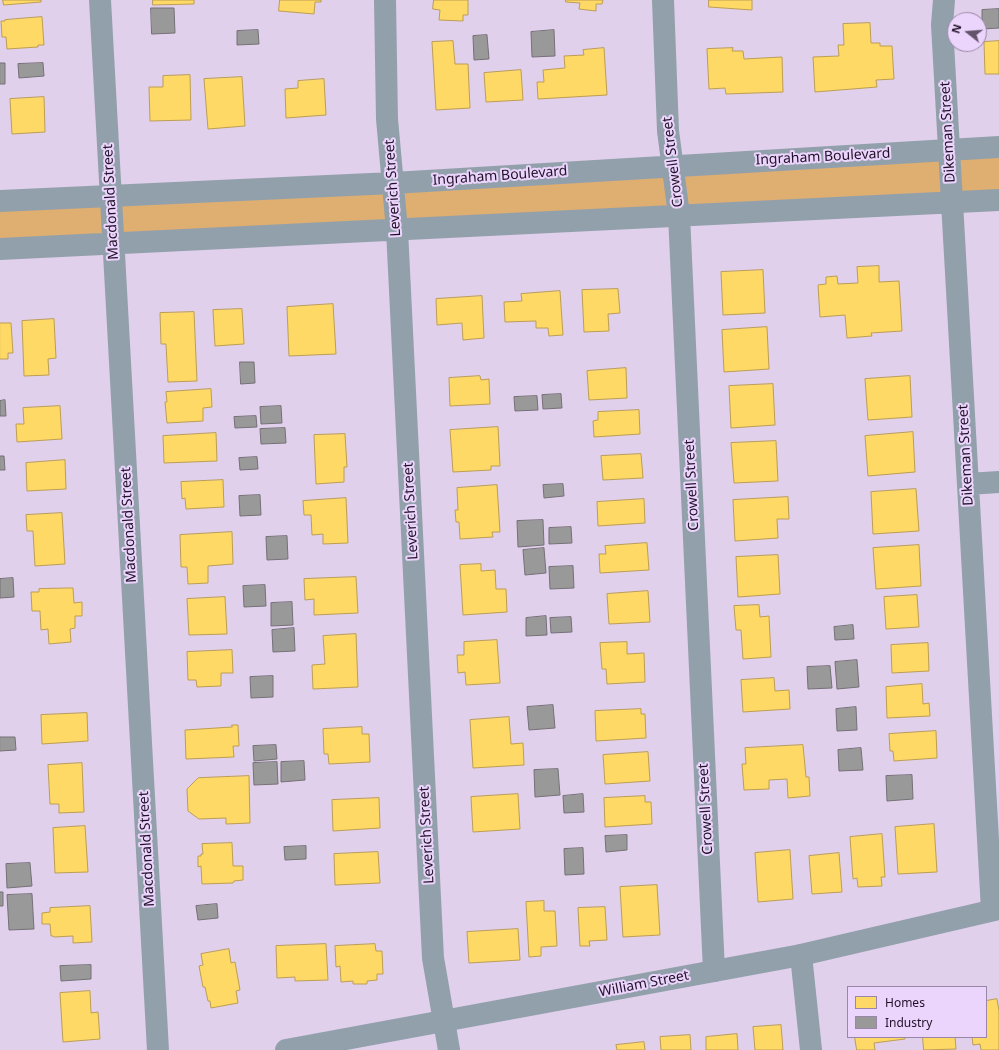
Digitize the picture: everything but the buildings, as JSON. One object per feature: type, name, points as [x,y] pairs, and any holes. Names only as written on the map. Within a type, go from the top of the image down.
[{"type":"street","name":"Macdonald Street","points":[[100,0],[158,1050]]},
{"type":"street","name":"Leverich Street","points":[[385,0],[388,119],[397,230],[433,958],[449,1050]]},
{"type":"street","name":"Crowell Street","points":[[663,0],[668,131],[679,215],[714,971]]},
{"type":"street","name":"Dikeman Street","points":[[944,0],[942,25],[968,484],[995,910]]},
{"type":"street","name":"Ingraham Boulevard","points":[[0,201],[393,183],[999,147]]},
{"type":"street","points":[[0,249],[999,200]]},
{"type":"street","points":[[968,484],[999,482]]},
{"type":"street","name":"William Street","points":[[286,1050],[445,1022],[801,955],[995,910]]},
{"type":"street","points":[[801,955],[810,1050]]},
{"type":"shaded area","points":[[999,147],[999,200],[0,249],[0,201]]}]
